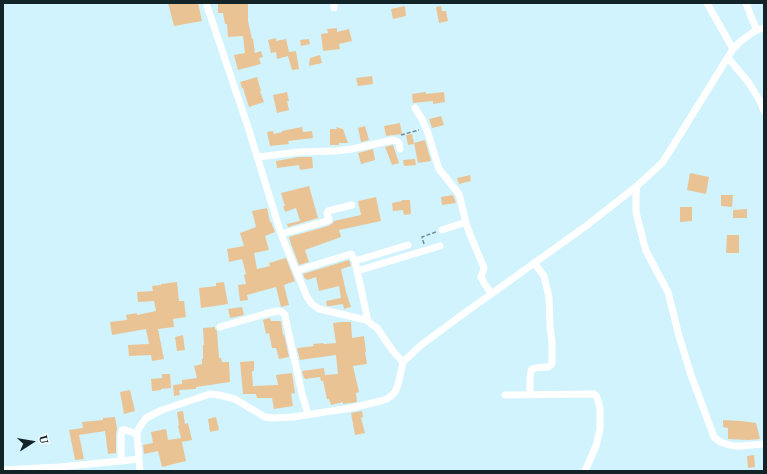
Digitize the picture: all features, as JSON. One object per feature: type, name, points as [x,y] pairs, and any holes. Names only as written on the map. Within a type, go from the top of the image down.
[{"type":"street","points":[[206,3],[258,157],[274,214],[307,297],[319,309],[368,321],[377,328],[393,351],[404,362]]},
{"type":"street","points":[[707,3],[734,49]]},
{"type":"street","points":[[140,471],[137,434],[146,418],[172,406],[210,394],[235,399],[265,417],[272,418],[338,410],[387,399],[395,392],[404,362],[420,346],[491,293],[586,226],[637,186],[662,162],[734,49],[741,41],[761,29],[752,18],[746,3]]},
{"type":"street","points":[[728,58],[749,84],[760,101],[764,111]]},
{"type":"street","points":[[415,108],[426,128],[439,168],[459,194],[466,222],[483,265],[484,270],[481,275],[482,280],[491,293]]},
{"type":"street","points":[[258,157],[299,152],[352,149],[390,140],[399,143],[400,149]]},
{"type":"street","points":[[637,186],[636,212],[646,251],[668,292],[691,375],[714,437],[720,442],[732,446],[764,444]]},
{"type":"street","points":[[281,234],[327,221],[328,211],[352,205]]},
{"type":"street","points":[[442,230],[466,222]]},
{"type":"street","points":[[355,261],[408,245]]},
{"type":"street","points":[[357,271],[440,246]]},
{"type":"street","points":[[296,271],[351,254],[355,261],[368,321]]},
{"type":"street","points":[[530,395],[530,378],[532,369],[548,367],[552,363],[549,297],[544,276],[534,263]]},
{"type":"street","points":[[220,327],[277,311],[282,312],[285,315],[302,394],[308,414]]},
{"type":"street","points":[[505,395],[594,394],[600,408],[600,429],[596,446],[585,471]]},
{"type":"street","points":[[121,461],[122,430],[137,434]]},
{"type":"street","points":[[3,470],[73,468],[139,459]]},
{"type":"path","points":[[390,140],[401,135],[426,128]]},
{"type":"path","points":[[426,250],[422,237],[442,230]]},
{"type":"building","points":[[168,3],[198,3],[202,21],[174,26]]},
{"type":"building","points":[[218,3],[248,3],[248,21],[255,53],[261,51],[263,57],[259,58],[261,64],[238,70],[234,55],[245,53],[243,36],[228,37],[227,24],[225,24],[223,13],[218,13]]},
{"type":"building","points":[[405,6],[406,16],[393,19],[391,9]]},
{"type":"building","points":[[441,6],[442,11],[446,11],[448,21],[439,23],[436,7]]},
{"type":"building","points":[[337,28],[337,32],[349,29],[352,41],[339,44],[340,49],[323,51],[321,34],[328,33],[327,29]]},
{"type":"building","points":[[276,38],[276,41],[286,39],[289,52],[296,51],[299,69],[292,70],[288,56],[277,59],[276,52],[271,53],[268,40]]},
{"type":"building","points":[[309,39],[310,44],[301,46],[300,40]]},
{"type":"building","points":[[320,55],[322,63],[309,66],[310,58]]},
{"type":"building","points":[[372,76],[373,84],[358,86],[356,78]]},
{"type":"building","points":[[257,77],[264,102],[249,107],[240,82]]},
{"type":"building","points":[[287,92],[289,110],[277,113],[273,95]]},
{"type":"building","points":[[426,92],[426,94],[444,92],[445,102],[433,104],[433,101],[413,103],[412,94]]},
{"type":"building","points":[[441,116],[444,125],[432,128],[429,119]]},
{"type":"building","points":[[400,123],[402,134],[386,136],[384,126]]},
{"type":"building","points":[[365,126],[369,140],[361,142],[358,128]]},
{"type":"building","points":[[302,127],[303,132],[312,131],[313,138],[288,141],[289,144],[270,146],[267,132],[273,131],[274,134]]},
{"type":"building","points":[[336,127],[343,129],[348,143],[330,145],[330,129],[337,129]]},
{"type":"building","points":[[412,134],[414,144],[408,145],[406,135]]},
{"type":"building","points":[[425,140],[431,161],[418,163],[414,143]]},
{"type":"building","points":[[393,145],[399,163],[392,165],[385,147]]},
{"type":"building","points":[[373,149],[375,160],[361,164],[358,153]]},
{"type":"building","points":[[299,157],[312,157],[313,168],[300,170],[299,165],[277,168],[276,161]]},
{"type":"building","points":[[415,159],[416,165],[404,166],[403,160]]},
{"type":"building","points":[[690,173],[709,177],[706,194],[687,190]]},
{"type":"building","points":[[470,175],[471,181],[459,184],[457,178]]},
{"type":"building","points":[[309,186],[318,218],[288,227],[287,224],[300,221],[296,208],[285,212],[283,206],[285,206],[281,193]]},
{"type":"building","points":[[453,195],[456,203],[442,205],[441,197]]},
{"type":"building","points":[[721,195],[733,195],[732,207],[721,206]]},
{"type":"building","points":[[376,197],[381,221],[339,230],[341,237],[305,250],[309,262],[299,265],[289,237],[328,226],[334,221],[361,215],[358,201]]},
{"type":"building","points":[[402,200],[410,200],[411,214],[404,215],[403,210],[393,211],[392,203]]},
{"type":"building","points":[[680,207],[692,207],[692,221],[680,222]]},
{"type":"building","points":[[267,208],[270,222],[275,232],[265,236],[269,250],[254,253],[257,269],[270,266],[269,263],[286,258],[295,281],[284,285],[289,305],[281,307],[276,287],[247,295],[248,300],[240,301],[238,285],[246,284],[244,275],[246,274],[242,259],[229,262],[227,249],[244,246],[240,233],[256,227],[252,211]]},
{"type":"building","points":[[747,209],[747,218],[733,218],[733,210]]},
{"type":"building","points":[[727,235],[739,235],[739,253],[726,253]]},
{"type":"building","points":[[349,260],[351,266],[341,269],[351,307],[344,309],[343,304],[327,306],[326,301],[341,298],[339,286],[319,291],[316,277],[307,280],[303,274]]},
{"type":"building","points":[[177,282],[179,301],[184,301],[186,317],[173,319],[174,327],[158,329],[164,359],[152,361],[151,355],[129,356],[128,345],[149,344],[146,329],[112,335],[110,322],[127,320],[126,315],[137,313],[137,315],[156,311],[154,301],[138,302],[137,292],[153,291],[152,286]]},
{"type":"building","points":[[224,282],[228,304],[201,308],[199,288],[216,286],[216,283]]},
{"type":"building","points":[[242,307],[244,315],[230,318],[228,309]]},
{"type":"building","points":[[270,318],[271,321],[281,321],[289,357],[279,359],[276,348],[272,348],[269,333],[266,334],[263,320]]},
{"type":"building","points":[[351,322],[352,338],[364,336],[367,364],[353,366],[359,392],[356,393],[357,402],[343,404],[343,402],[331,405],[329,399],[327,399],[323,381],[321,381],[320,377],[305,379],[302,371],[324,368],[325,375],[338,374],[336,355],[300,360],[297,348],[314,346],[313,344],[336,343],[333,323]]},
{"type":"building","points":[[215,327],[217,331],[219,358],[221,358],[222,362],[229,362],[230,382],[196,387],[196,389],[179,390],[180,395],[174,396],[173,385],[182,384],[182,380],[197,378],[194,366],[202,364],[204,345],[203,328]]},
{"type":"building","points":[[183,335],[185,350],[177,351],[175,337]]},
{"type":"building","points":[[254,361],[254,371],[252,371],[253,386],[278,385],[276,375],[292,373],[295,393],[291,394],[293,406],[274,409],[272,398],[257,398],[256,394],[243,394],[240,362]]},
{"type":"building","points":[[162,374],[170,374],[171,388],[152,391],[151,379],[162,378]]},
{"type":"building","points":[[130,390],[135,411],[124,414],[120,392]]},
{"type":"building","points":[[183,411],[185,424],[188,423],[192,440],[182,442],[178,426],[177,412]]},
{"type":"building","points":[[362,411],[363,417],[361,418],[365,433],[355,435],[351,413]]},
{"type":"building","points":[[115,417],[117,429],[116,453],[108,454],[105,431],[79,435],[84,459],[75,460],[69,430],[83,428],[82,422]]},
{"type":"building","points":[[216,417],[219,430],[210,432],[208,419]]},
{"type":"building","points":[[723,420],[756,423],[760,439],[728,439],[728,428],[723,427]]},
{"type":"building","points":[[166,429],[168,440],[181,438],[186,461],[162,467],[158,451],[144,454],[143,445],[153,443],[151,432]]},
{"type":"building","points":[[754,455],[755,467],[748,468],[747,456]]}]
